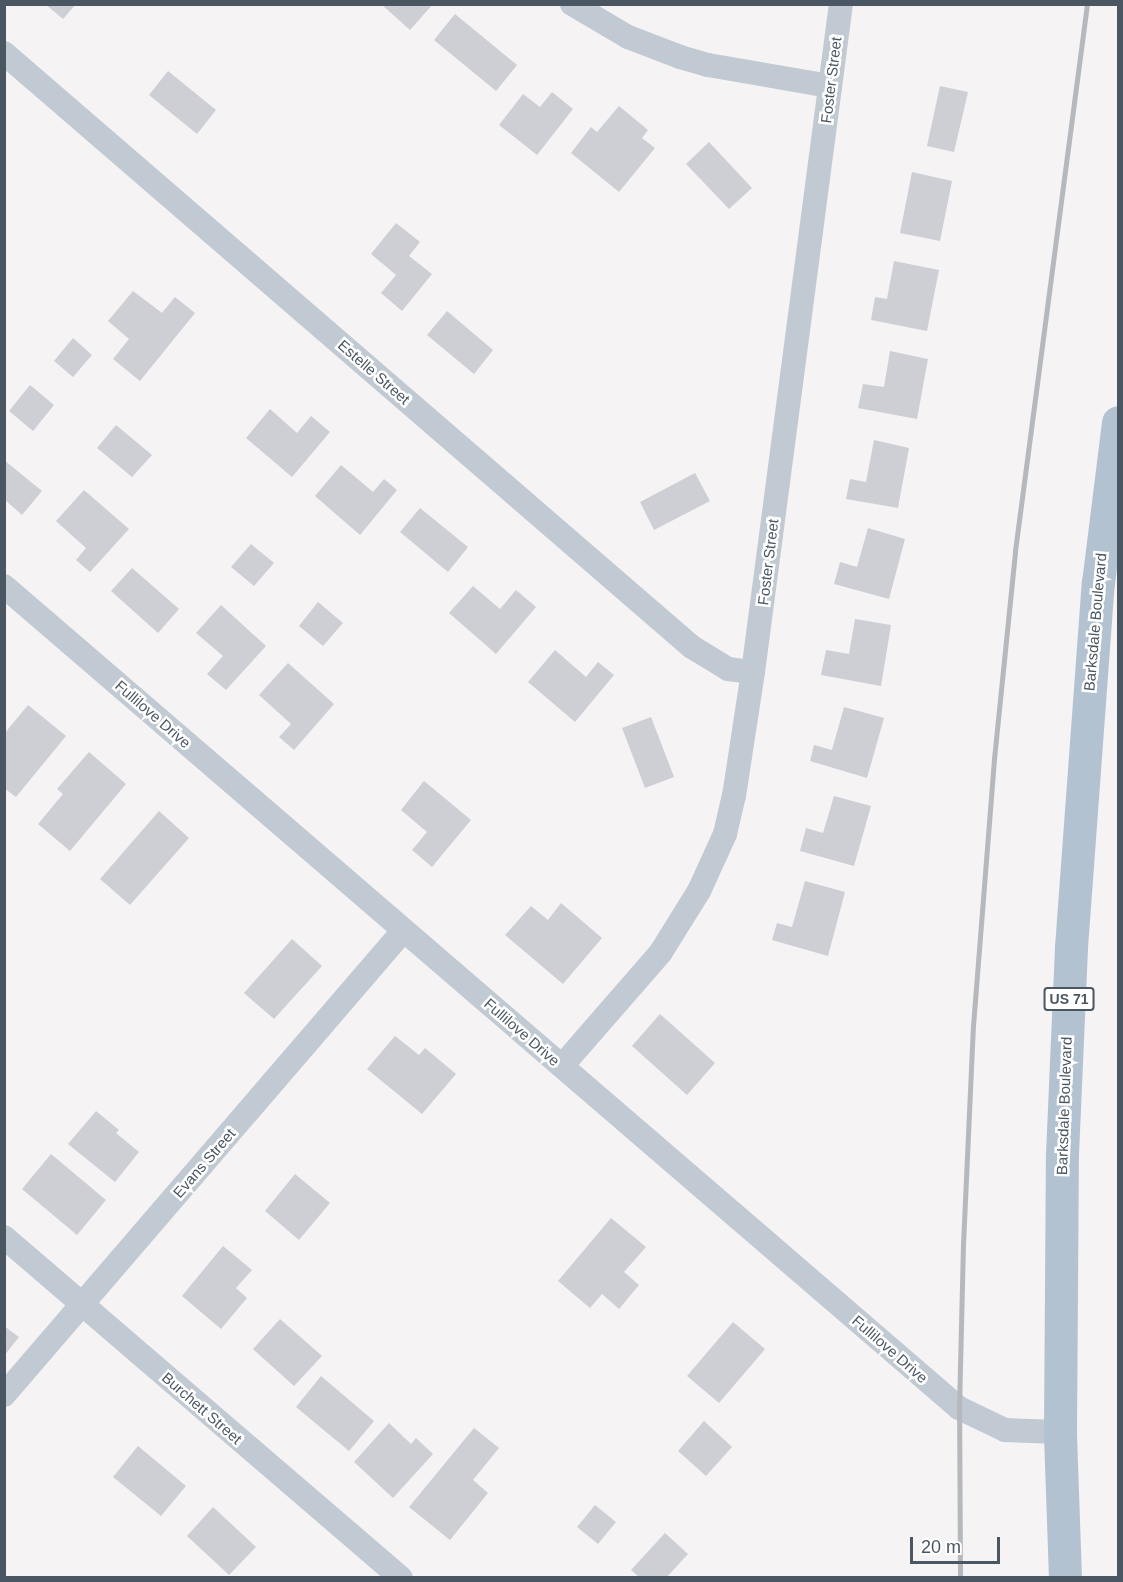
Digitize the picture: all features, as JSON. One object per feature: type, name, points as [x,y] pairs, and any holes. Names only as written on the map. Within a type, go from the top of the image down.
[{"type":"main road","name":"Barksdale Boulevard","points":[[1065,1578],[1060,1432],[1062,1154],[1070,959],[1110,548],[1119,422]]},
{"type":"street","points":[[572,4],[628,37],[708,65],[830,86]]},
{"type":"street","name":"Foster Street","points":[[562,1066],[661,952],[713,865],[734,796],[753,672],[841,4]]},
{"type":"street","name":"Estelle Street","points":[[4,53],[692,647],[710,661],[728,669],[753,672]]},
{"type":"street","name":"Fullilove Drive","points":[[4,586],[958,1408],[1005,1430],[1060,1432]]},
{"type":"street","name":"Evans Street","points":[[4,1395],[404,931]]},
{"type":"street","name":"Burchett Street","points":[[4,1237],[401,1578]]},
{"type":"building","points":[[45,4],[76,4],[63,19]]},
{"type":"building","points":[[381,4],[433,4],[410,30]]},
{"type":"building","points":[[455,14],[517,65],[496,91],[434,40]]},
{"type":"building","points":[[168,71],[216,110],[197,134],[149,95]]},
{"type":"building","points":[[940,86],[968,92],[954,152],[927,146]]},
{"type":"building","points":[[552,92],[573,109],[537,155],[499,125],[523,94],[540,107]]},
{"type":"building","points":[[619,106],[648,130],[642,138],[655,148],[619,192],[571,153],[591,127],[597,132]]},
{"type":"building","points":[[709,142],[752,188],[729,209],[686,164]]},
{"type":"building","points":[[912,172],[952,181],[940,241],[900,233]]},
{"type":"building","points":[[396,223],[420,242],[409,256],[432,274],[402,311],[381,293],[396,275],[371,254]]},
{"type":"building","points":[[894,261],[939,270],[927,331],[871,320],[875,297],[887,299]]},
{"type":"building","points":[[133,291],[162,313],[175,297],[195,313],[140,381],[113,359],[129,339],[108,321]]},
{"type":"building","points":[[447,311],[493,350],[474,374],[427,335]]},
{"type":"building","points":[[73,338],[92,355],[73,377],[54,361]]},
{"type":"building","points":[[890,351],[928,359],[917,419],[858,408],[863,384],[884,387]]},
{"type":"building","points":[[30,385],[54,405],[33,431],[9,411]]},
{"type":"building","points":[[270,409],[297,433],[311,416],[330,432],[292,477],[246,438]]},
{"type":"building","points":[[116,425],[152,455],[132,477],[97,448]]},
{"type":"building","points":[[874,440],[909,448],[898,508],[846,499],[850,479],[866,482]]},
{"type":"building","points":[[4,460],[42,491],[22,515],[4,499]]},
{"type":"building","points":[[341,465],[373,492],[384,479],[397,490],[360,535],[315,496]]},
{"type":"building","points":[[695,473],[710,501],[654,530],[640,502]]},
{"type":"building","points":[[84,490],[129,529],[90,572],[76,560],[86,548],[56,521]]},
{"type":"building","points":[[420,508],[468,547],[448,572],[400,532]]},
{"type":"building","points":[[868,528],[905,539],[889,599],[834,584],[840,562],[857,567]]},
{"type":"building","points":[[251,544],[274,563],[254,586],[231,567]]},
{"type":"building","points":[[132,568],[179,609],[158,633],[111,591]]},
{"type":"building","points":[[473,586],[500,609],[516,590],[536,607],[496,654],[449,613]]},
{"type":"building","points":[[318,602],[343,623],[323,646],[299,626]]},
{"type":"building","points":[[221,605],[266,646],[226,690],[207,674],[223,656],[196,633]]},
{"type":"building","points":[[855,619],[891,625],[881,686],[821,675],[826,650],[849,654]]},
{"type":"building","points":[[555,650],[586,677],[598,662],[614,675],[575,722],[528,682]]},
{"type":"building","points":[[288,663],[334,704],[294,750],[279,737],[291,724],[259,695]]},
{"type":"building","points":[[28,705],[66,736],[16,797],[4,788],[4,734]]},
{"type":"building","points":[[844,707],[884,718],[867,778],[810,761],[814,745],[832,750]]},
{"type":"building","points":[[651,717],[674,777],[645,788],[622,728]]},
{"type":"building","points":[[89,752],[126,784],[70,851],[38,824],[63,794],[57,789]]},
{"type":"building","points":[[424,781],[471,820],[432,867],[412,850],[427,832],[401,810]]},
{"type":"building","points":[[834,796],[871,806],[854,866],[800,851],[806,828],[823,833]]},
{"type":"building","points":[[159,811],[189,838],[130,905],[100,879]]},
{"type":"building","points":[[805,881],[845,892],[828,956],[772,940],[777,923],[792,927]]},
{"type":"building","points":[[561,903],[602,938],[563,984],[505,935],[531,906],[548,920]]},
{"type":"building","points":[[292,939],[322,966],[274,1019],[244,993]]},
{"type":"building","points":[[660,1014],[715,1063],[687,1095],[632,1046]]},
{"type":"building","points":[[395,1036],[419,1055],[425,1048],[456,1074],[422,1114],[367,1069]]},
{"type":"building","points":[[96,1111],[119,1130],[116,1133],[139,1152],[115,1182],[68,1144]]},
{"type":"building","points":[[51,1154],[106,1200],[77,1235],[22,1189]]},
{"type":"building","points":[[295,1174],[330,1203],[299,1240],[265,1211]]},
{"type":"building","points":[[611,1218],[646,1247],[624,1272],[639,1285],[619,1309],[602,1294],[590,1308],[558,1281]]},
{"type":"building","points":[[223,1246],[252,1270],[236,1288],[247,1298],[221,1329],[182,1296]]},
{"type":"building","points":[[280,1319],[322,1356],[294,1386],[253,1349]]},
{"type":"building","points":[[733,1322],[765,1349],[719,1403],[687,1376]]},
{"type":"building","points":[[4,1326],[19,1337],[4,1356]]},
{"type":"building","points":[[321,1376],[374,1421],[349,1451],[296,1407]]},
{"type":"building","points":[[704,1421],[732,1447],[706,1476],[678,1451]]},
{"type":"building","points":[[389,1423],[411,1444],[416,1438],[433,1454],[393,1498],[354,1462]]},
{"type":"building","points":[[474,1428],[499,1448],[473,1480],[488,1493],[450,1540],[409,1507]]},
{"type":"building","points":[[138,1446],[186,1486],[161,1516],[113,1477]]},
{"type":"building","points":[[595,1505],[616,1522],[598,1544],[577,1527]]},
{"type":"building","points":[[213,1507],[256,1547],[229,1575],[187,1536]]},
{"type":"building","points":[[665,1533],[688,1554],[666,1578],[640,1578],[631,1570]]},
{"type":"railway","points":[[960,1578],[959,1408],[963,1245],[973,1026],[994,759],[1015,551],[1087,4]]}]
